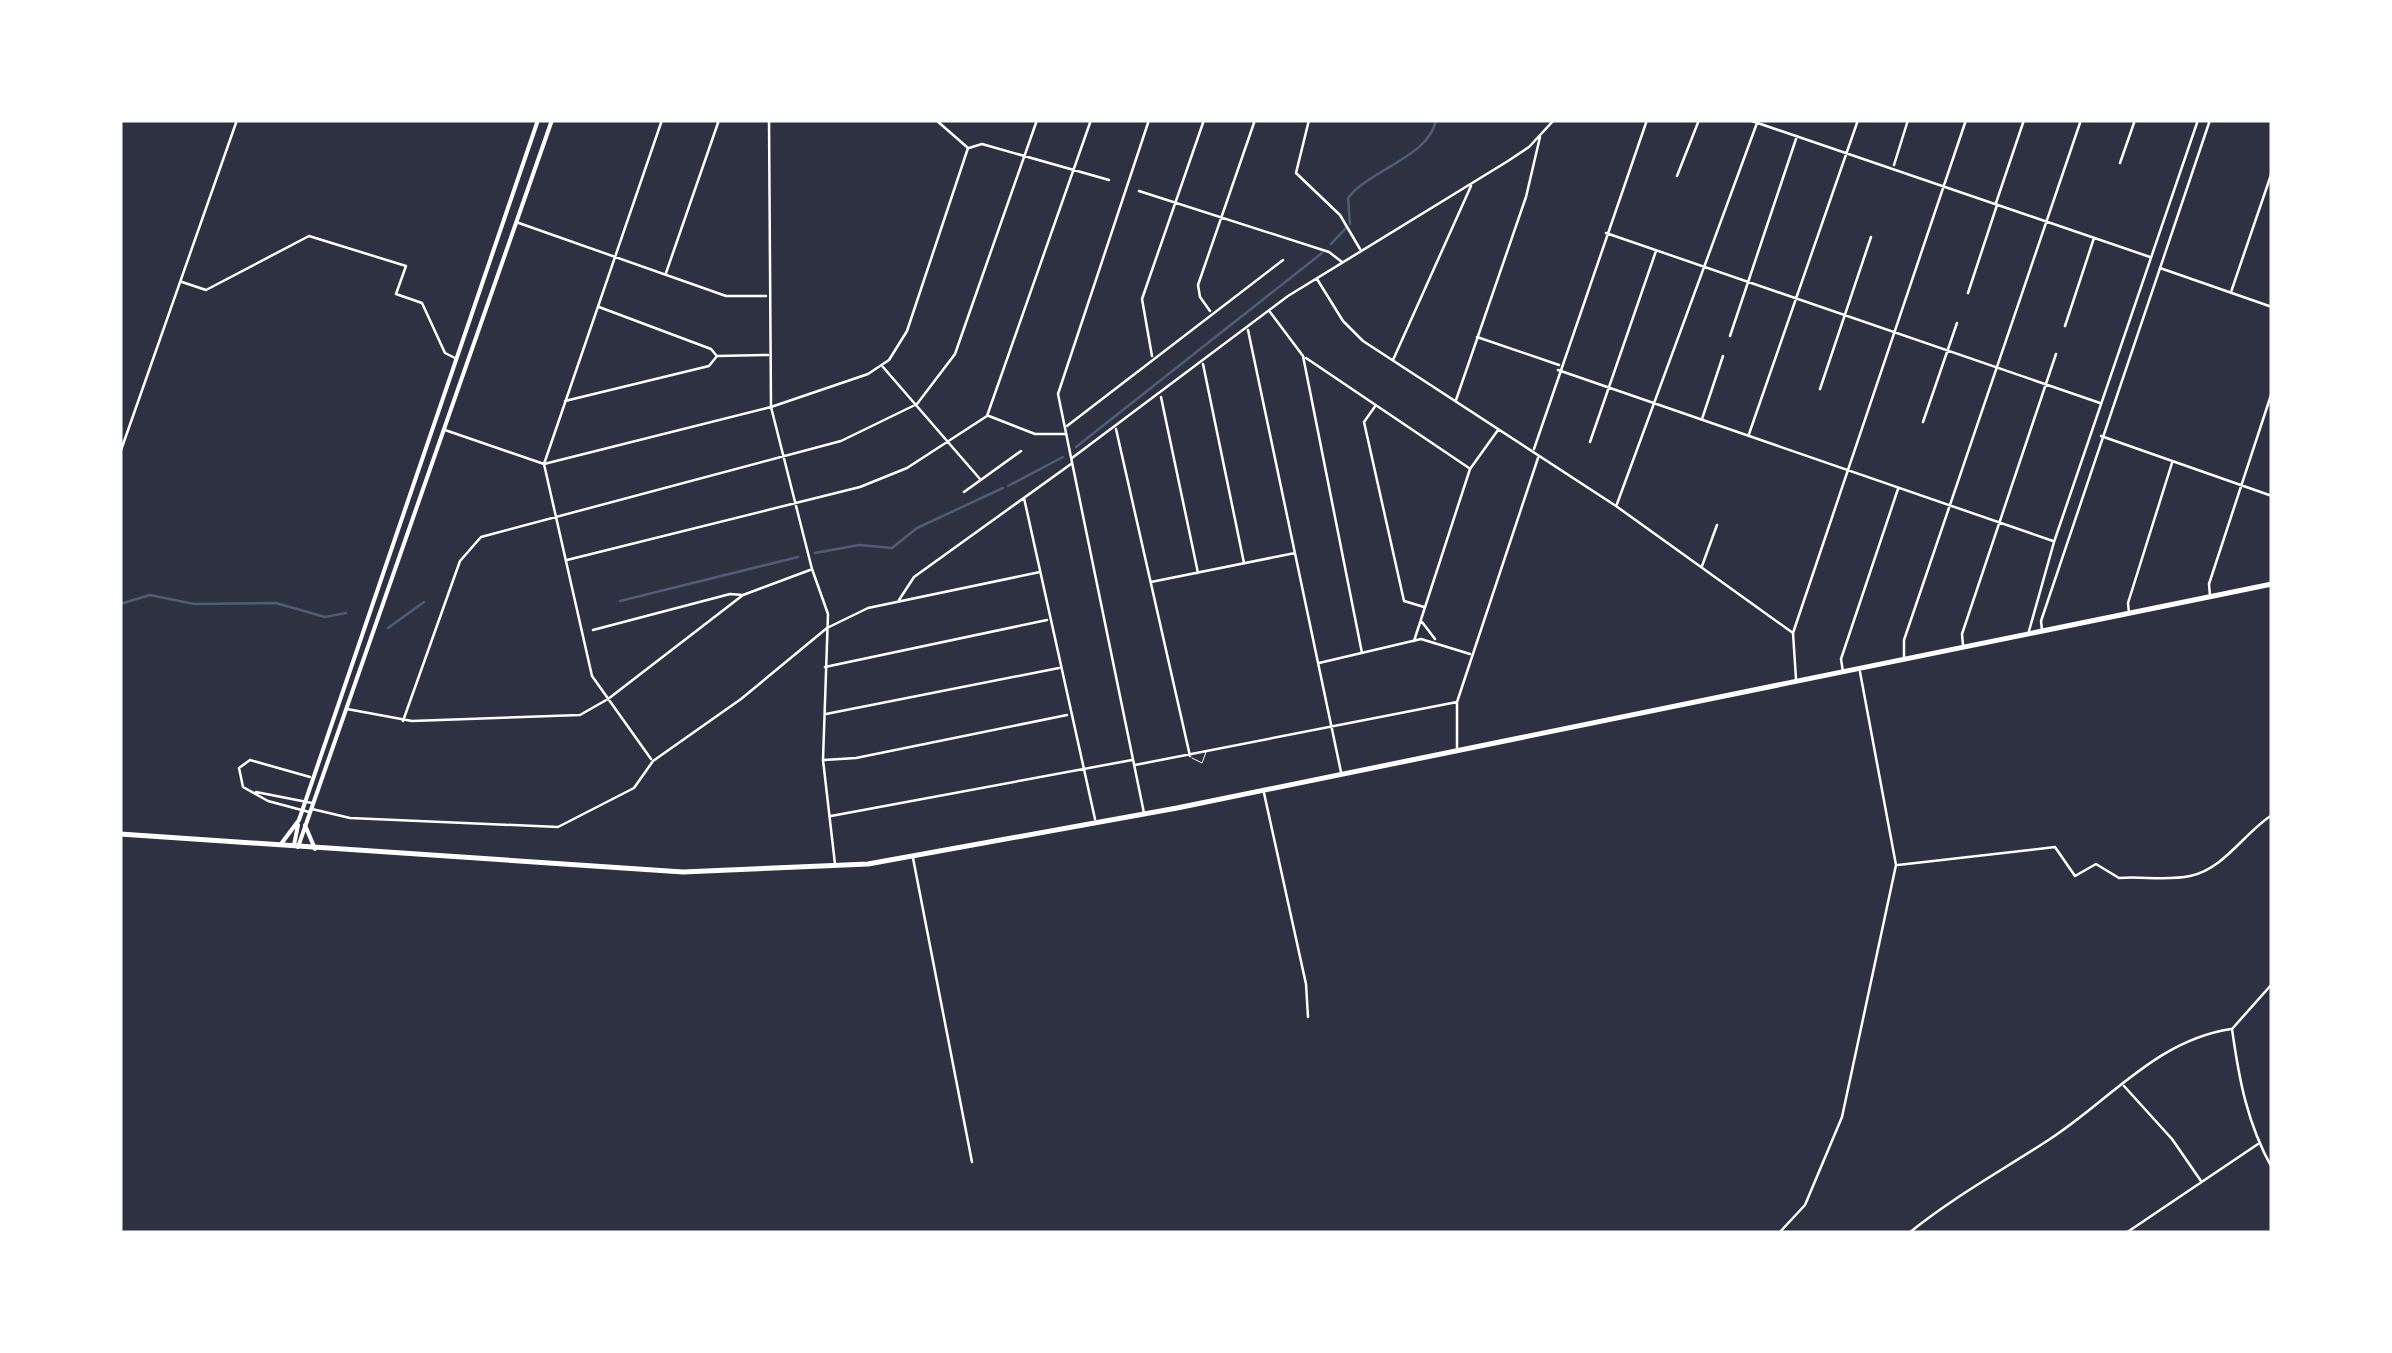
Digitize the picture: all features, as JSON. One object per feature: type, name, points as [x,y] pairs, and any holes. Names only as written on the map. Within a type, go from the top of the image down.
[{"type":"highway","points":[[120,834],[684,872],[835,868],[913,858],[1144,814],[2272,584]]},
{"type":"main road","points":[[296,847],[298,820],[310,777],[538,120]]},
{"type":"main road","points":[[296,847],[552,120]]},
{"type":"main road","points":[[432,425],[444,429]]},
{"type":"main road","points":[[335,704],[347,709]]},
{"type":"main road","points":[[301,806],[310,811]]},
{"type":"main road","points":[[310,811],[306,830],[315,848]]},
{"type":"main road","points":[[279,846],[298,820]]},
{"type":"street","points":[[120,453],[237,120]]},
{"type":"street","points":[[653,761],[592,676],[544,464],[662,120]]},
{"type":"street","points":[[665,274],[719,120]]},
{"type":"street","points":[[769,120],[767,296],[771,407],[812,570],[825,597],[823,760],[835,868]]},
{"type":"street","points":[[936,120],[968,148]]},
{"type":"street","points":[[403,721],[442,607],[468,547],[488,534],[858,436],[917,404],[956,354],[1037,120]]},
{"type":"street","points":[[567,560],[884,479],[951,442],[988,416],[1091,120]]},
{"type":"street","points":[[1144,814],[1058,388],[1149,120]]},
{"type":"street","points":[[1152,357],[1142,299],[1204,120]]},
{"type":"street","points":[[1211,312],[1200,298],[1198,285],[1256,120]]},
{"type":"street","points":[[1309,120],[1296,172],[1340,215],[1361,250]]},
{"type":"street","points":[[899,602],[914,576],[1248,328],[1342,262],[1540,138],[1554,120]]},
{"type":"street","points":[[1534,452],[1559,368],[1646,120]]},
{"type":"street","points":[[1677,176],[1699,120]]},
{"type":"street","points":[[1751,120],[2161,261]]},
{"type":"street","points":[[1748,436],[1858,120]]},
{"type":"street","points":[[1893,167],[1908,120]]},
{"type":"street","points":[[1796,682],[1793,633],[1966,120]]},
{"type":"street","points":[[1968,292],[2024,120]]},
{"type":"street","points":[[1904,660],[1904,640],[1948,505],[2081,120]]},
{"type":"street","points":[[2120,163],[2136,120]]},
{"type":"street","points":[[2030,634],[2028,624],[2054,542],[2198,120]]},
{"type":"street","points":[[2042,630],[2041,620],[2101,436],[2210,120]]},
{"type":"street","points":[[1616,506],[1701,266],[1757,123]]},
{"type":"street","points":[[1730,336],[1798,134]]},
{"type":"street","points":[[1456,401],[1526,196],[1540,138]]},
{"type":"street","points":[[968,148],[980,144],[1109,180]]},
{"type":"street","points":[[444,429],[544,464],[838,388],[882,366],[907,331],[968,148]]},
{"type":"street","points":[[2231,292],[2272,172]]},
{"type":"street","points":[[1393,360],[1471,184]]},
{"type":"street","points":[[1139,191],[1329,252],[1342,262]]},
{"type":"street","points":[[516,222],[726,296],[767,296]]},
{"type":"street","points":[[1606,233],[2101,404]]},
{"type":"street","points":[[182,282],[206,290],[304,237],[327,239],[406,266],[396,294],[422,303],[445,353],[455,358]]},
{"type":"street","points":[[1820,389],[1870,238]]},
{"type":"street","points":[[2065,326],[2094,238]]},
{"type":"street","points":[[1590,442],[1656,251]]},
{"type":"street","points":[[1065,427],[1283,260]]},
{"type":"street","points":[[2149,264],[2272,308]]},
{"type":"street","points":[[1316,279],[1352,332],[1616,506],[1793,633]]},
{"type":"street","points":[[597,306],[710,348],[717,356],[768,355]]},
{"type":"street","points":[[1270,312],[1303,356],[1470,468]]},
{"type":"street","points":[[1923,422],[1957,323]]},
{"type":"street","points":[[1248,328],[1341,774]]},
{"type":"street","points":[[1477,336],[1608,387],[2054,542]]},
{"type":"street","points":[[1963,647],[1962,634],[2056,354]]},
{"type":"street","points":[[564,401],[710,366],[717,356]]},
{"type":"street","points":[[1303,356],[1362,653]]},
{"type":"street","points":[[1702,420],[1723,356]]},
{"type":"street","points":[[1203,363],[1244,563]]},
{"type":"street","points":[[882,366],[980,480]]},
{"type":"street","points":[[2210,597],[2209,584],[2272,392]]},
{"type":"street","points":[[1160,395],[1198,572]]},
{"type":"street","points":[[1376,405],[1364,422],[1404,601],[1426,608]]},
{"type":"street","points":[[988,416],[1035,434],[1066,434]]},
{"type":"street","points":[[1116,427],[1190,756]]},
{"type":"street","points":[[1414,642],[1470,468],[1499,429]]},
{"type":"street","points":[[2101,436],[2272,496]]},
{"type":"street","points":[[964,492],[1021,451]]},
{"type":"street","points":[[1458,749],[1456,702],[1539,457]]},
{"type":"street","points":[[2129,613],[2128,603],[2172,462]]},
{"type":"street","points":[[1843,672],[1842,662],[1898,488]]},
{"type":"street","points":[[1024,498],[1096,823]]},
{"type":"street","points":[[1701,568],[1717,525]]},
{"type":"street","points":[[1150,582],[1296,553]]},
{"type":"street","points":[[347,709],[403,721],[574,716],[608,700],[743,595],[812,570]]},
{"type":"street","points":[[310,811],[350,818],[558,827],[634,788],[653,761],[741,698],[827,628],[868,608],[1040,572]]},
{"type":"street","points":[[593,630],[730,594],[743,595]]},
{"type":"street","points":[[824,668],[1050,620]]},
{"type":"street","points":[[1422,620],[1430,636],[1472,654]]},
{"type":"street","points":[[1318,663],[1414,642],[1440,641]]},
{"type":"street","points":[[824,715],[1060,668]]},
{"type":"street","points":[[1780,1233],[1805,1206],[1842,1117],[1896,865],[1859,668]]},
{"type":"street","points":[[829,817],[1083,770],[1190,756],[1456,702]]},
{"type":"street","points":[[823,760],[856,758],[1070,714]]},
{"type":"street","points":[[301,806],[243,787],[240,768],[250,760],[310,777]]},
{"type":"street","points":[[1263,790],[1306,984],[1308,1017]]},
{"type":"street","points":[[255,792],[301,806]]},
{"type":"street","points":[[1896,865],[2055,847],[2074,876],[2096,864],[2119,878],[2194,876],[2211,867],[2272,815]]},
{"type":"street","points":[[913,858],[972,1162]]},
{"type":"street","points":[[1910,1233],[1939,1209],[2052,1138],[2171,1048],[2232,1028],[2272,984]]},
{"type":"street","points":[[2232,1028],[2240,1085],[2258,1144],[2272,1168]]},
{"type":"street","points":[[2122,1084],[2172,1139],[2202,1182]]},
{"type":"street","points":[[2126,1233],[2258,1144]]},
{"type":"lane","points":[[1190,756],[1202,763],[1206,752]]},
{"type":"waterway","points":[[1350,224],[1348,198],[1423,144],[1436,120]]},
{"type":"waterway","points":[[1331,244],[1346,228]]},
{"type":"waterway","points":[[1076,447],[1322,253]]},
{"type":"waterway","points":[[1008,486],[1063,457]]},
{"type":"waterway","points":[[815,553],[859,545],[892,548],[917,528],[1003,488]]},
{"type":"waterway","points":[[620,601],[798,557]]},
{"type":"waterway","points":[[120,604],[150,595],[194,604],[276,603],[325,617],[346,613]]},
{"type":"waterway","points":[[388,628],[424,602]]}]
